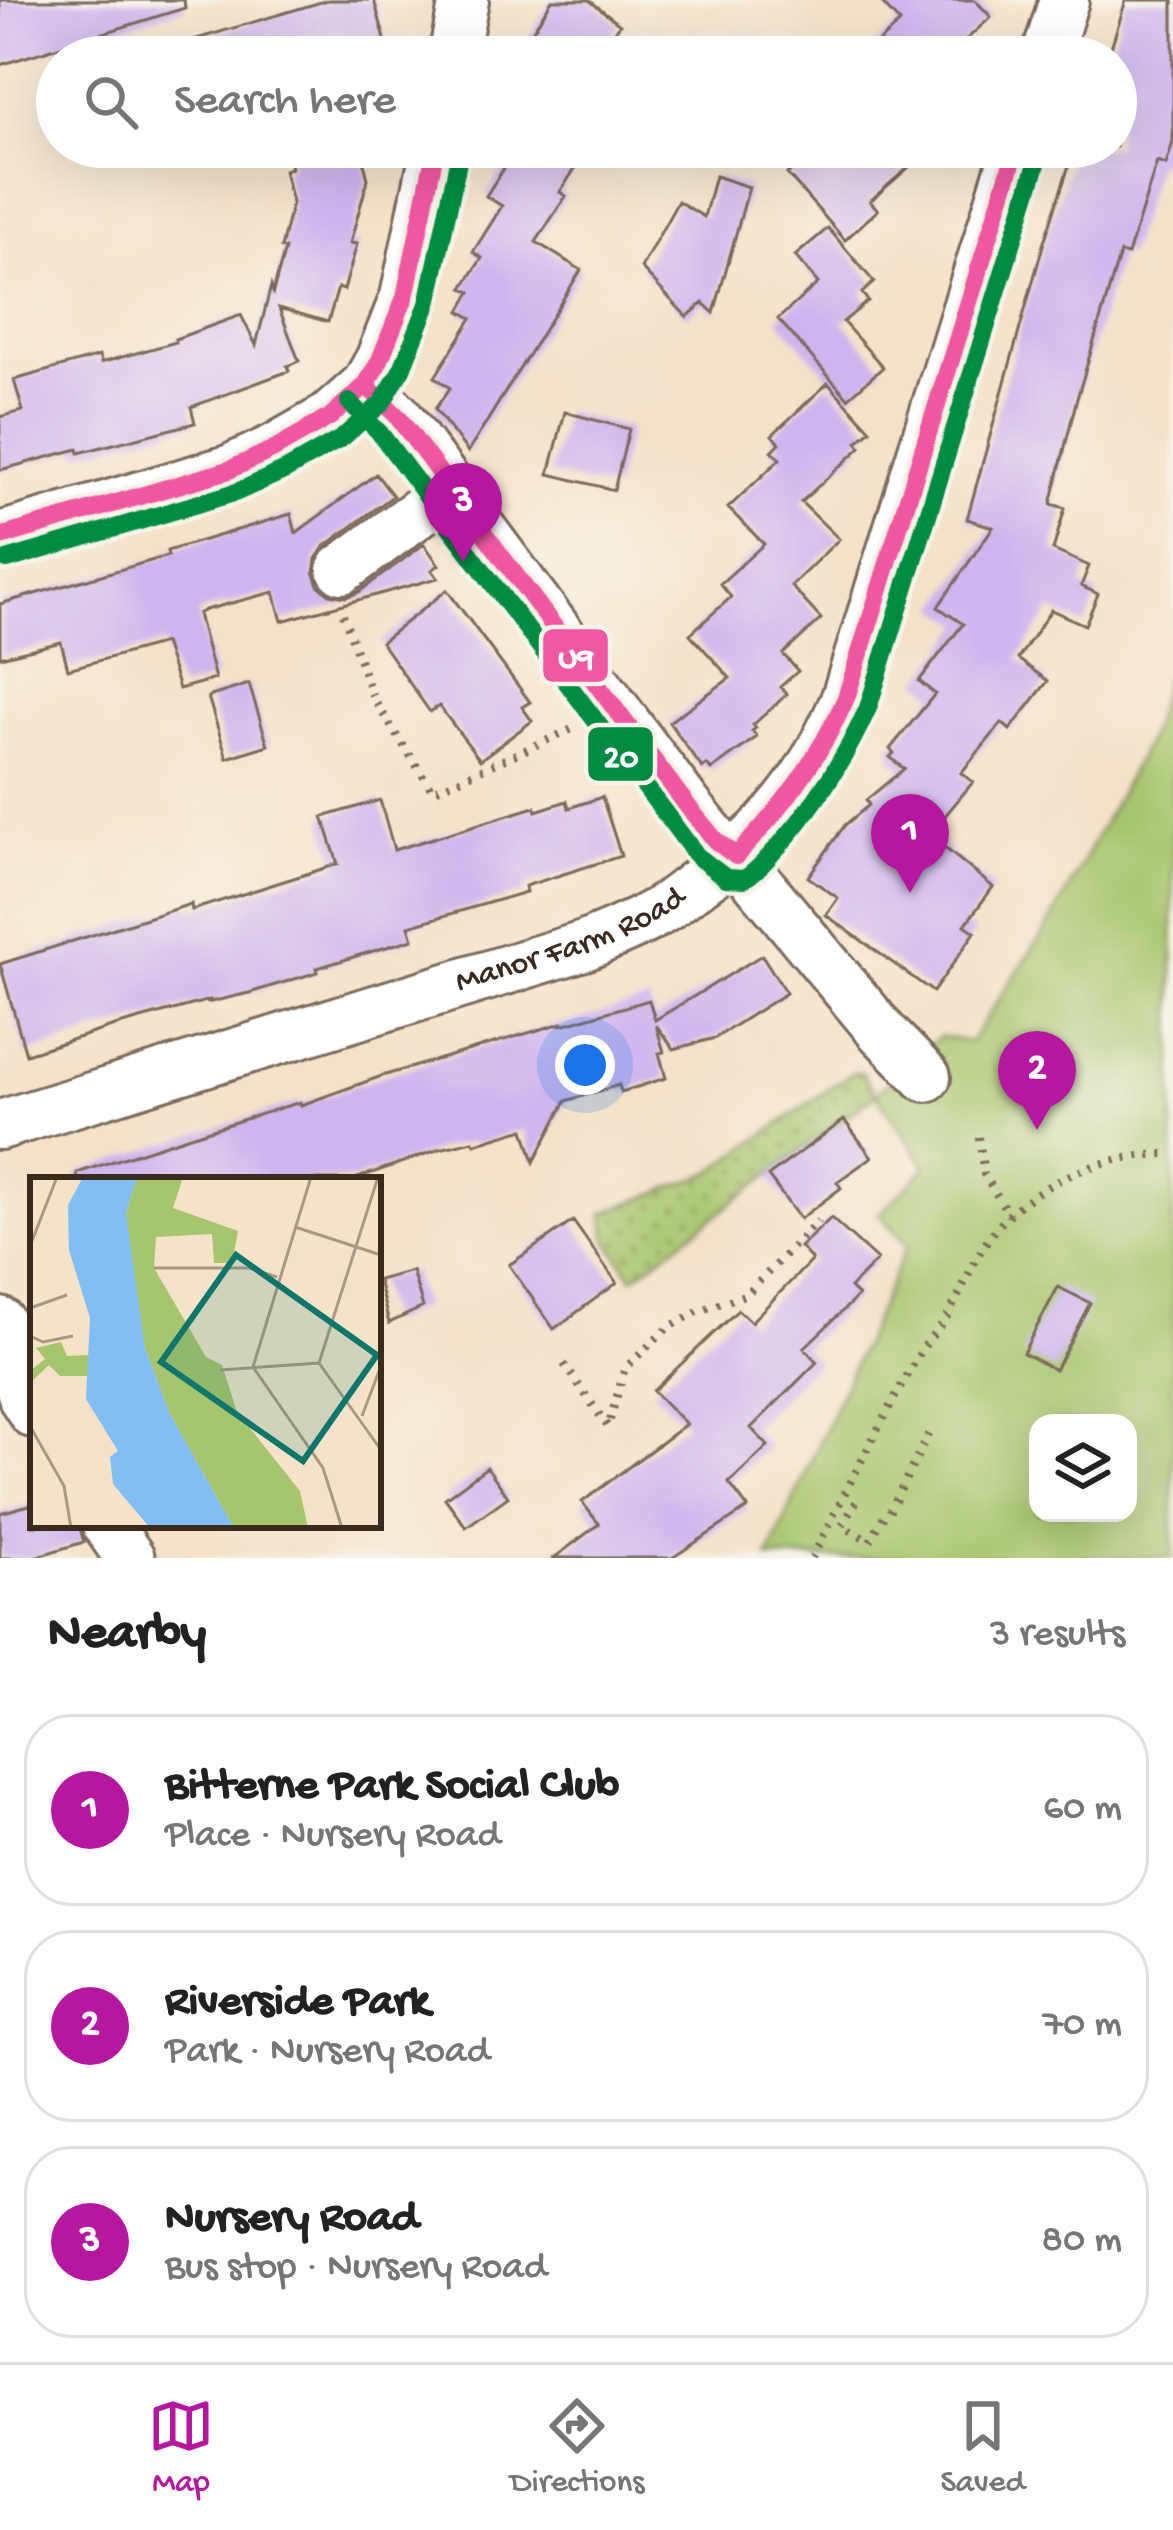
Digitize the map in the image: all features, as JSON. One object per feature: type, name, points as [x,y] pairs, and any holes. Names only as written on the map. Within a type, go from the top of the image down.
[{"type":"street","points":[[457,36],[464,0]]},
{"type":"street","points":[[1053,36],[1064,0]]},
{"type":"street","points":[[0,537],[229,470],[330,416],[366,385],[380,360],[405,298],[432,168]]},
{"type":"street","name":"Manor Farm Road","points":[[0,1125],[587,945],[656,913],[736,856],[789,800],[813,766],[846,698],[1010,168]]},
{"type":"street","points":[[366,385],[397,416],[688,808],[736,856],[882,1032],[926,1077]]},
{"type":"street","points":[[343,591],[451,490]]},
{"type":"street","points":[[0,1322],[30,1408]]},
{"type":"street","points":[[109,1528],[130,1558]]},
{"type":"path","points":[[343,591],[374,700],[433,791],[580,725],[610,704]]},
{"type":"path","points":[[979,1137],[983,1174],[1009,1215]]},
{"type":"path","points":[[812,1558],[988,1238],[1046,1186],[1089,1169],[1173,1154]]},
{"type":"path","points":[[564,1364],[608,1427],[625,1368],[670,1327],[747,1294],[818,1221]]},
{"type":"path","points":[[844,1496],[857,1504],[842,1526],[870,1541],[931,1429]]},
{"type":"green space","points":[[1173,654],[1173,1558],[768,1558],[907,1245],[879,1214],[927,1167],[876,1094],[939,1036],[970,1042],[1051,922],[1148,739]]},
{"type":"green space","points":[[853,1072],[862,1073],[876,1094],[633,1278],[606,1238],[604,1213],[710,1173]]},
{"type":"building","points":[[0,0],[184,0],[185,8],[94,36],[36,36],[36,54],[0,65]]},
{"type":"building","points":[[328,0],[374,0],[384,36],[206,36]]},
{"type":"building","points":[[552,0],[589,0],[620,24],[611,36],[529,36]]},
{"type":"building","points":[[879,0],[975,0],[991,17],[970,36],[885,36],[900,23]]},
{"type":"building","points":[[1126,0],[1173,0],[1173,142],[1166,165],[1157,162],[1128,255],[1120,253],[1051,504],[1065,508],[1053,550],[1089,566],[1081,586],[1098,594],[1085,625],[1051,610],[1018,659],[1048,681],[1010,730],[1002,723],[961,773],[973,782],[929,835],[993,887],[965,925],[975,932],[933,992],[826,915],[838,898],[808,877],[845,825],[869,805],[866,800],[904,769],[890,757],[894,753],[890,749],[935,694],[919,681],[963,624],[938,607],[993,527],[967,519],[1068,168],[1137,168],[1137,36],[1115,36]]},
{"type":"building","points":[[365,168],[368,179],[350,243],[357,244],[344,290],[338,288],[328,322],[279,308],[299,361],[287,366],[289,371],[191,407],[195,423],[0,470],[0,417],[23,411],[14,380],[99,356],[101,363],[176,342],[241,315],[256,345],[285,249],[281,248],[292,203],[284,170]]},
{"type":"building","points":[[504,168],[575,168],[560,192],[566,196],[536,242],[581,270],[468,452],[435,409],[450,388],[435,377],[472,318],[460,311],[471,292],[463,288],[482,258],[473,252],[502,206],[486,196]]},
{"type":"building","points":[[794,168],[908,168],[870,201],[878,210],[845,240],[787,174]]},
{"type":"building","points":[[715,176],[749,187],[714,313],[703,303],[687,317],[641,268],[678,201],[704,217]]},
{"type":"building","points":[[828,228],[874,282],[862,293],[868,301],[843,322],[883,367],[848,398],[778,319],[818,283],[795,256]]},
{"type":"building","points":[[828,383],[871,430],[857,442],[861,447],[801,502],[839,539],[791,586],[821,619],[783,654],[798,671],[780,687],[787,694],[753,725],[757,737],[711,770],[707,765],[702,768],[669,722],[730,678],[690,634],[731,597],[720,584],[764,544],[728,508],[780,459],[772,451],[780,443],[772,435]]},
{"type":"building","points":[[565,412],[629,429],[614,490],[549,474]]},
{"type":"building","points":[[376,474],[393,496],[324,547],[316,559],[318,585],[346,597],[359,592],[424,544],[439,565],[432,570],[438,578],[282,621],[274,592],[205,610],[198,614],[215,679],[179,689],[164,643],[68,669],[61,642],[0,657],[0,604],[168,556],[167,551],[291,514],[296,533]]},
{"type":"building","points":[[447,590],[530,702],[522,707],[532,721],[480,760],[439,706],[430,712],[381,642]]},
{"type":"building","points":[[249,684],[268,745],[227,758],[208,697]]},
{"type":"building","points":[[602,797],[621,856],[525,886],[526,892],[409,926],[413,939],[317,968],[318,972],[26,1054],[0,964],[338,864],[323,817],[380,800],[394,850],[535,807],[536,811],[567,801],[569,808]]},
{"type":"building","points":[[762,955],[786,993],[715,1038],[674,1049],[656,1025],[666,1078],[621,1092],[619,1085],[566,1101],[534,1162],[524,1129],[440,1149],[361,1177],[78,1177],[77,1173],[190,1136],[562,1023],[649,1000],[655,1020]]},
{"type":"building","points":[[844,1120],[872,1157],[837,1182],[841,1188],[800,1219],[768,1176]]},
{"type":"building","points":[[831,1218],[877,1260],[850,1288],[858,1296],[804,1348],[817,1362],[751,1428],[768,1446],[729,1483],[748,1508],[672,1558],[554,1558],[599,1524],[582,1502],[686,1424],[653,1391],[738,1310],[751,1322],[812,1260],[800,1247]]},
{"type":"building","points":[[573,1221],[617,1283],[554,1329],[509,1265]]},
{"type":"building","points":[[412,1271],[423,1307],[389,1323],[381,1279]]},
{"type":"building","points":[[1058,1287],[1090,1303],[1055,1370],[1023,1353]]},
{"type":"building","points":[[487,1467],[508,1497],[466,1527],[445,1498]]},
{"type":"building","points":[[30,1505],[30,1528],[80,1528],[84,1542],[31,1558],[0,1558],[0,1513]]},
{"type":"transit line","name":"U9","points":[[0,537],[229,470],[330,417],[366,385],[380,360],[405,297],[432,168]]},
{"type":"transit line","name":"20","points":[[7,560],[237,492],[342,438],[382,403],[402,369],[428,304],[457,168]]},
{"type":"transit line","name":"U9","points":[[366,385],[397,416],[689,808],[716,841],[736,856],[798,782],[846,698],[1010,168]]},
{"type":"transit line","name":"20","points":[[349,402],[379,432],[697,856],[726,878],[744,879],[779,846],[817,797],[868,708],[1036,168]]},
{"type":"place","name":"Nursery Road","points":[[463,562]]},
{"type":"place","name":"Bitterne Park Social Club","points":[[910,893]]},
{"type":"place","name":"Riverside Park","points":[[1037,1130]]}]
